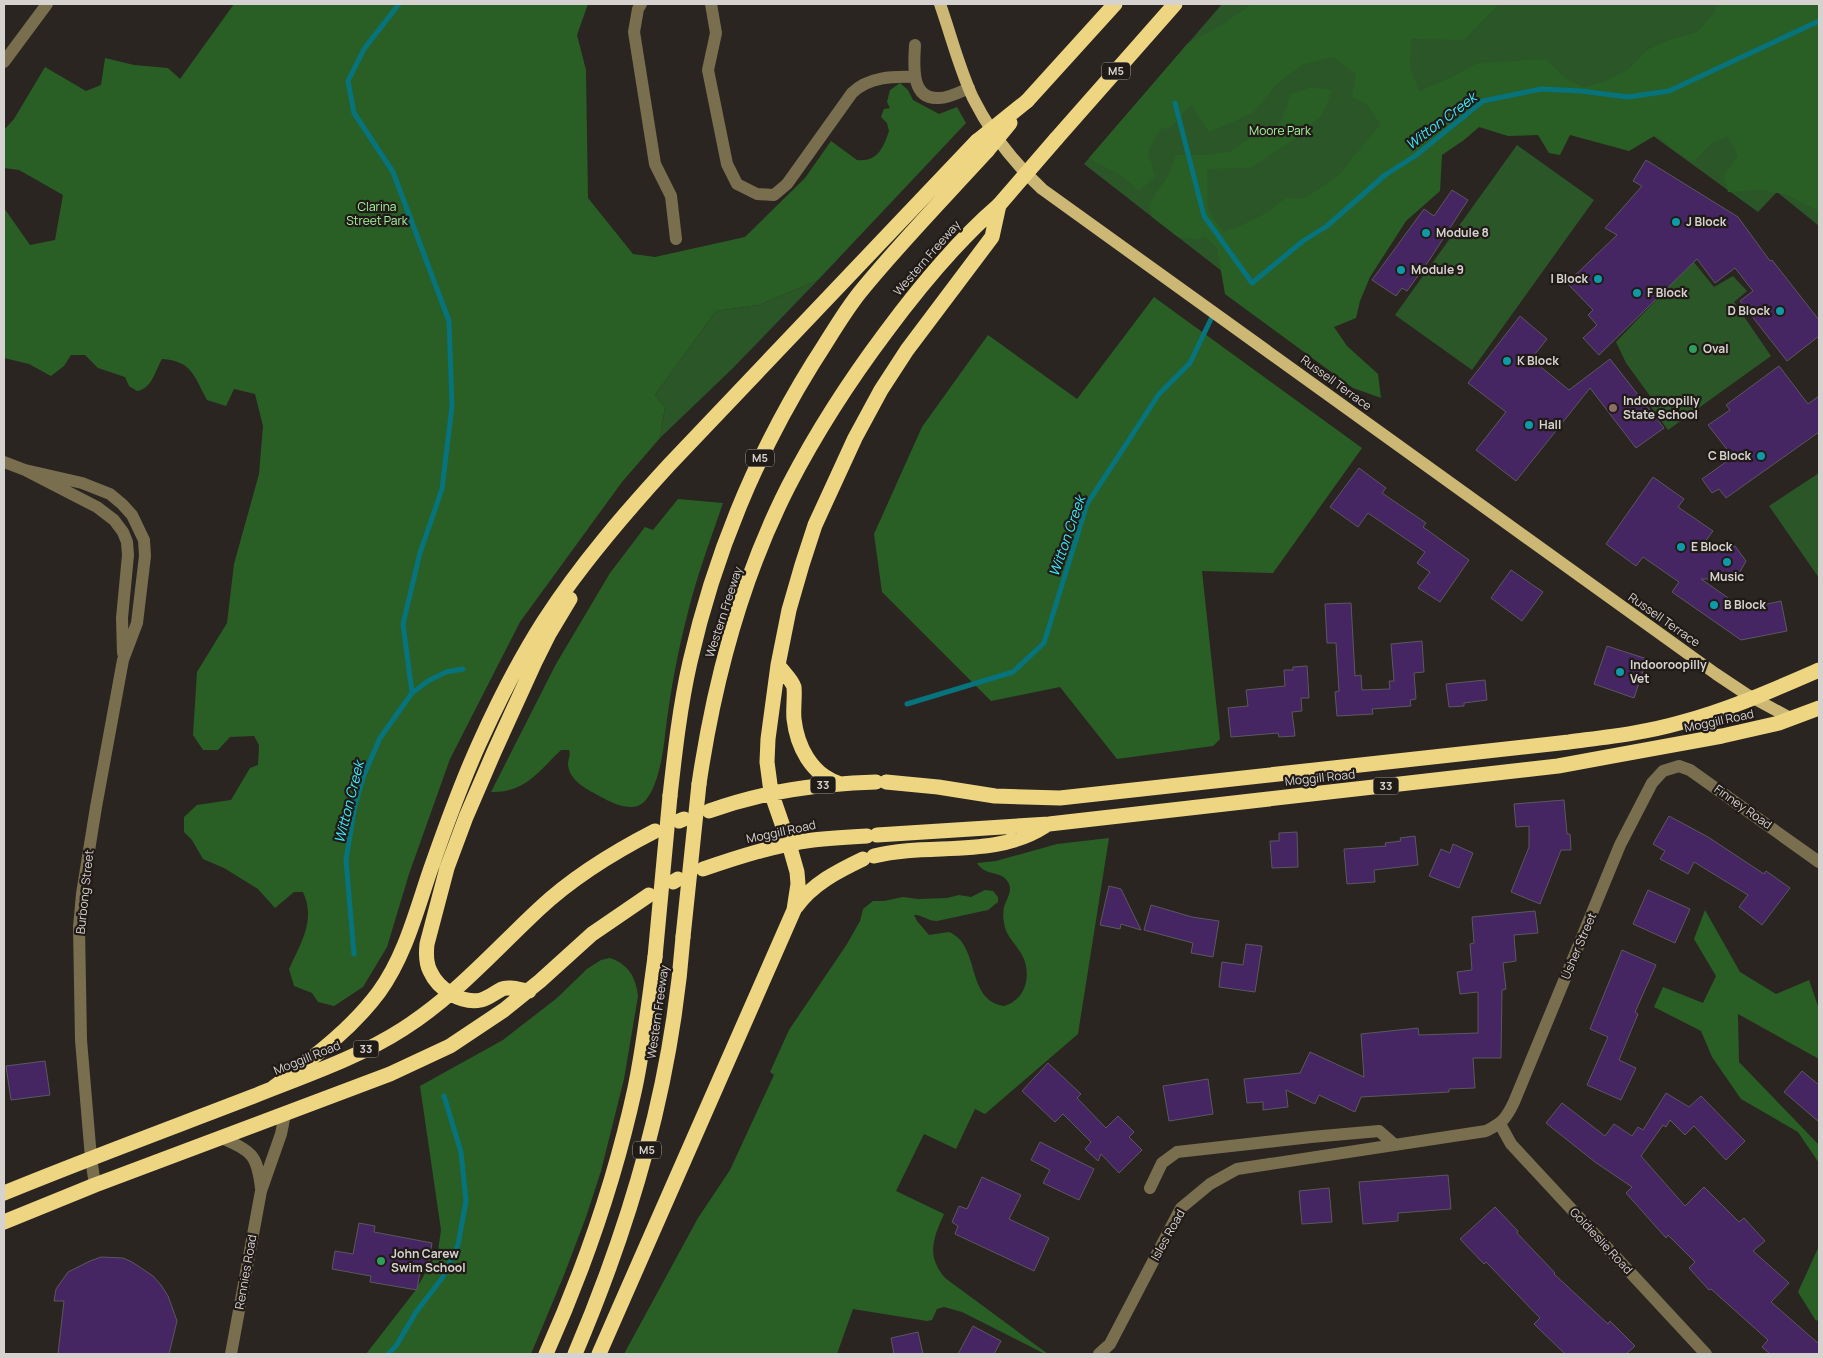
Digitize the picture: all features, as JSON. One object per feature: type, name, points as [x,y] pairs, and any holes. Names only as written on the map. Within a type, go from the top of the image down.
[{"type":"highway","name":"Western Freeway","points":[[546,1354],[564,1315],[586,1258],[622,1142],[645,1034],[681,708],[702,618],[742,501],[767,444],[795,393],[860,292],[959,171],[987,151],[1027,101],[1115,4]]},
{"type":"highway","name":"Western Freeway","points":[[575,1354],[618,1245],[648,1147],[670,1040],[680,975],[698,784],[705,740],[733,630],[751,577],[789,486],[834,405],[912,299],[965,236],[999,205],[1175,4]]},
{"type":"highway","points":[[273,1088],[330,1044],[348,1027],[379,991],[388,977],[407,940],[451,809],[479,745],[503,694],[543,621],[570,582],[639,498],[676,458],[959,171]]},
{"type":"highway","points":[[794,910],[798,884],[789,844],[771,792],[767,762],[778,665],[789,610],[815,525],[855,438],[881,390],[907,350],[992,237],[999,205]]},
{"type":"highway","points":[[529,991],[503,988],[489,997],[474,1001],[465,1000],[450,994],[440,986],[430,972],[426,955],[427,944],[447,868],[494,752],[549,634],[611,532]]},
{"type":"highway","points":[[778,665],[794,686],[794,721],[802,749],[807,758],[825,777],[838,784]]},
{"type":"highway","name":"Moggill Road","points":[[709,811],[771,792],[838,784],[881,782],[938,787],[995,796],[1060,798],[1612,736],[1679,723],[1754,699],[1819,670]]},
{"type":"highway","name":"Moggill Road","points":[[703,869],[741,856],[812,840],[1049,824],[1558,766],[1722,736],[1792,719],[1819,708]]},
{"type":"highway","points":[[599,1354],[794,910],[805,894],[816,885],[868,857],[901,851],[999,845],[1027,837],[1049,824]]},
{"type":"highway","name":"Moggill Road","points":[[4,1192],[273,1088],[358,1053],[384,1040],[427,1012],[471,977],[540,908],[562,890],[614,854],[655,831]]},
{"type":"highway","points":[[4,1222],[96,1185],[390,1074],[450,1046],[476,1030],[529,991],[592,934],[649,895]]},
{"type":"main road","name":"Russell Terrace","points":[[940,4],[969,88],[988,124],[1006,150],[1042,189],[1619,605],[1754,699],[1792,719]]},
{"type":"street","points":[[4,62],[47,4]]},
{"type":"street","points":[[641,4],[638,9],[634,32],[655,164],[671,196],[676,239]]},
{"type":"street","points":[[711,4],[716,32],[708,70],[727,164],[737,184],[757,194],[774,195],[787,184],[852,93],[860,86],[891,77],[915,76]]},
{"type":"street","points":[[915,45],[916,84],[921,92],[934,98],[945,97],[969,88]]},
{"type":"street","name":"Burbong Street","points":[[4,462],[25,470],[97,506],[114,520],[123,532],[128,556],[122,618],[123,660]]},
{"type":"street","name":"Burbong Street","points":[[25,470],[100,489],[122,504],[132,515],[144,540],[145,556],[137,623],[123,660],[93,826],[82,894],[79,928],[81,1040],[91,1158],[96,1185]]},
{"type":"street","name":"Finney Road","points":[[1663,771],[1679,766],[1690,770],[1819,862]]},
{"type":"street","name":"Usher Street","points":[[1500,1124],[1508,1115],[1514,1102],[1620,845],[1652,783],[1663,771]]},
{"type":"street","name":"Rennies Road","points":[[231,1354],[261,1191],[281,1134],[285,1114]]},
{"type":"street","name":"Isles Road","points":[[1099,1354],[1110,1344],[1181,1208],[1210,1184],[1237,1170],[1486,1131],[1500,1124]]},
{"type":"street","name":"Goldieslie Road","points":[[1500,1124],[1511,1144],[1706,1354]]},
{"type":"street","points":[[1150,1188],[1162,1163],[1177,1152],[1379,1131],[1395,1145]]},
{"type":"street","name":"Rennies Road","points":[[222,1138],[246,1149],[255,1160],[258,1167],[261,1191]]},
{"type":"green space","name":"Clarina Street Park","points":[[234,4],[588,4],[577,35],[586,70],[588,198],[633,254],[655,257],[745,237],[805,178],[831,141],[857,160],[870,159],[882,149],[889,131],[887,123],[881,117],[884,109],[890,108],[887,102],[890,90],[900,83],[908,90],[913,100],[939,114],[957,107],[966,123],[818,280],[759,305],[716,311],[655,395],[665,407],[660,438],[622,482],[520,622],[450,759],[409,874],[387,947],[363,987],[334,1006],[318,1002],[312,993],[294,986],[289,969],[302,941],[307,922],[307,902],[303,892],[294,892],[275,908],[258,889],[224,868],[203,859],[192,840],[184,832],[184,817],[197,805],[231,800],[250,768],[258,765],[259,745],[254,736],[230,737],[218,750],[203,750],[193,735],[197,672],[227,623],[234,564],[259,474],[263,426],[255,394],[234,389],[226,406],[207,400],[191,371],[172,360],[162,359],[150,383],[142,390],[137,391],[129,386],[125,377],[98,368],[85,355],[71,355],[64,366],[51,376],[29,364],[4,358],[4,208],[30,245],[55,240],[63,195],[19,170],[4,168],[4,130],[14,119],[45,67],[86,91],[101,85],[105,58],[134,65],[168,68],[180,79]]},
{"type":"green space","name":"Moore Park","points":[[1222,4],[1819,4],[1819,226],[1777,192],[1758,212],[1645,130],[1476,113],[1277,314],[1084,164]]},
{"type":"green space","name":"Moore Park","points":[[1252,4],[1499,4],[1464,40],[1411,39],[1410,67],[1419,91],[1448,79],[1478,63],[1546,59],[1565,78],[1584,87],[1603,82],[1629,69],[1647,50],[1669,40],[1697,32],[1714,13],[1717,4],[1819,4],[1819,211],[1787,195],[1762,190],[1728,192],[1724,175],[1738,156],[1728,136],[1712,143],[1693,162],[1675,151],[1656,135],[1629,151],[1570,135],[1560,155],[1549,153],[1538,135],[1508,136],[1479,127],[1442,155],[1440,191],[1406,221],[1370,277],[1360,301],[1356,318],[1334,327],[1347,346],[1378,374],[1381,398],[1353,388],[1225,294],[1217,248],[1205,236],[1199,240],[1178,237],[1152,217],[1149,204],[1168,176],[1176,155],[1203,155],[1229,152],[1260,131],[1281,121],[1291,94],[1312,87],[1332,90],[1321,116],[1295,138],[1251,168],[1207,169],[1208,210],[1223,232],[1268,212],[1286,198],[1306,198],[1340,174],[1380,124],[1368,105],[1352,97],[1356,74],[1333,57],[1303,64],[1278,83],[1253,113],[1209,132],[1191,105],[1170,128],[1161,129],[1148,151],[1155,177],[1139,191],[1123,177],[1089,158],[1188,43],[1220,26]]},
{"type":"green space","points":[[1517,145],[1594,200],[1472,370],[1395,315]]},
{"type":"green space","name":"Oval","points":[[1693,261],[1714,287],[1733,276],[1747,291],[1734,302],[1771,356],[1668,430],[1651,407],[1650,396],[1626,363],[1616,342]]},
{"type":"green space","points":[[818,280],[732,369],[660,438],[665,407],[655,395],[716,311],[759,305]]},
{"type":"green space","points":[[1154,297],[1362,448],[1273,573],[1202,571],[1220,739],[1213,746],[1117,759],[1060,687],[991,701],[882,592],[874,534],[922,427],[988,335],[1077,399]]},
{"type":"green space","points":[[1819,473],[1819,578],[1769,506]]},
{"type":"green space","points":[[678,499],[723,503],[689,608],[669,703],[661,761],[649,796],[640,805],[630,807],[609,801],[588,789],[577,782],[570,771],[568,765],[569,750],[561,750],[538,773],[522,785],[513,789],[491,792],[556,664],[610,573],[645,527],[653,530]]},
{"type":"green space","points":[[1109,838],[1078,1034],[985,1114],[975,1109],[956,1149],[924,1134],[896,1191],[944,1214],[934,1239],[933,1254],[939,1270],[945,1278],[1048,1354],[962,1312],[944,1307],[937,1309],[932,1320],[927,1321],[853,1309],[837,1354],[624,1354],[698,1218],[730,1170],[774,1075],[770,1072],[789,1030],[847,944],[860,921],[863,909],[873,901],[903,897],[918,899],[947,898],[959,895],[971,897],[985,890],[993,891],[998,897],[998,902],[988,910],[937,921],[914,915],[929,935],[949,932],[959,939],[966,948],[983,994],[992,1002],[1004,1006],[1017,999],[1021,994],[1026,981],[1026,966],[1022,954],[1009,937],[1003,919],[1004,907],[1010,891],[1008,882],[1005,878],[985,870],[977,863],[996,861],[1057,844]]},
{"type":"green space","points":[[1705,910],[1740,972],[1776,994],[1809,980],[1819,1009],[1819,1059],[1738,1014],[1739,1062],[1819,1145],[1819,1163],[1798,1132],[1741,1099],[1712,1057],[1701,1031],[1654,1007],[1663,987],[1703,1003],[1716,976],[1694,939]]},
{"type":"green space","points":[[610,958],[622,964],[630,972],[638,996],[624,1079],[601,1171],[586,1217],[531,1354],[366,1354],[415,1291],[438,1251],[441,1230],[420,1086],[503,1040],[557,998],[587,969],[601,960]]},
{"type":"green space","points":[[1819,1246],[1819,1319],[1816,1321],[1798,1292]]},
{"type":"building","points":[[1646,160],[1738,217],[1770,261],[1772,260],[1819,320],[1819,336],[1787,361],[1740,301],[1753,291],[1735,268],[1715,283],[1697,259],[1599,355],[1583,338],[1597,325],[1588,315],[1593,310],[1567,283],[1617,235],[1605,228],[1642,186],[1633,181]]},
{"type":"building","points":[[1452,190],[1468,200],[1407,291],[1402,288],[1396,296],[1372,280],[1424,209],[1434,216]]},
{"type":"building","points":[[1520,316],[1547,339],[1531,359],[1569,390],[1610,359],[1664,428],[1636,448],[1590,388],[1516,481],[1476,450],[1506,412],[1468,383]]},
{"type":"building","points":[[1779,366],[1808,404],[1819,396],[1819,432],[1726,498],[1719,489],[1712,493],[1702,479],[1733,457],[1708,425],[1730,410],[1726,405]]},
{"type":"building","points":[[1359,468],[1386,488],[1382,493],[1426,523],[1423,527],[1469,560],[1440,602],[1418,588],[1430,572],[1417,563],[1425,552],[1368,513],[1358,527],[1330,507]]},
{"type":"building","points":[[1653,477],[1684,499],[1678,507],[1713,531],[1701,547],[1735,546],[1746,561],[1736,579],[1701,579],[1744,609],[1781,601],[1787,631],[1741,640],[1672,592],[1679,582],[1643,557],[1636,566],[1606,544]]},
{"type":"building","points":[[1511,570],[1543,592],[1522,621],[1491,598]]},
{"type":"building","points":[[1351,603],[1355,676],[1361,675],[1362,690],[1390,689],[1389,681],[1394,681],[1391,644],[1422,641],[1424,672],[1414,673],[1416,699],[1410,700],[1411,706],[1372,709],[1373,714],[1337,716],[1335,692],[1339,691],[1336,643],[1327,643],[1325,604]]},
{"type":"building","name":"Indooroopilly Vet","points":[[1607,646],[1647,659],[1634,698],[1594,684]]},
{"type":"building","points":[[1307,666],[1309,698],[1301,698],[1302,711],[1292,712],[1295,736],[1279,737],[1278,733],[1231,737],[1228,708],[1248,706],[1246,690],[1285,686],[1284,670],[1293,670],[1293,667]]},
{"type":"building","points":[[1485,680],[1487,700],[1464,703],[1464,706],[1449,707],[1446,684]]},
{"type":"building","points":[[1564,800],[1567,834],[1570,834],[1571,850],[1561,850],[1540,904],[1511,892],[1529,847],[1529,826],[1516,827],[1514,804]]},
{"type":"building","points":[[1669,816],[1708,837],[1764,874],[1766,871],[1790,888],[1762,925],[1739,907],[1748,895],[1694,862],[1688,874],[1660,859],[1665,851],[1653,844]]},
{"type":"building","points":[[1297,832],[1298,867],[1272,868],[1270,841],[1279,841],[1279,833]]},
{"type":"building","points":[[1415,836],[1418,865],[1374,870],[1375,882],[1347,884],[1344,849],[1386,846],[1385,843],[1401,841],[1400,838]]},
{"type":"building","points":[[1453,844],[1473,853],[1459,888],[1429,876],[1441,849],[1450,853]]},
{"type":"building","points":[[1109,886],[1121,889],[1141,930],[1121,924],[1120,929],[1100,925]]},
{"type":"building","points":[[1648,890],[1690,909],[1675,943],[1633,924]]},
{"type":"building","points":[[1151,905],[1192,917],[1219,921],[1213,957],[1191,953],[1193,943],[1144,930]]},
{"type":"building","points":[[1535,911],[1538,933],[1514,935],[1516,961],[1503,963],[1506,989],[1502,990],[1501,1058],[1473,1058],[1475,1088],[1449,1089],[1449,1092],[1361,1097],[1355,1112],[1319,1095],[1315,1104],[1286,1090],[1288,1107],[1263,1110],[1263,1102],[1247,1103],[1244,1079],[1300,1073],[1310,1052],[1364,1077],[1361,1034],[1418,1028],[1419,1035],[1478,1033],[1478,992],[1460,994],[1457,972],[1472,970],[1470,944],[1474,943],[1472,917]]},
{"type":"building","points":[[1246,944],[1262,946],[1255,992],[1219,987],[1222,962],[1243,965]]},
{"type":"building","points":[[1622,950],[1656,965],[1635,1012],[1638,1014],[1619,1060],[1636,1068],[1621,1100],[1587,1085],[1608,1037],[1590,1029]]},
{"type":"building","points":[[45,1061],[50,1095],[11,1100],[6,1066]]},
{"type":"building","points":[[1048,1063],[1081,1094],[1077,1098],[1106,1128],[1118,1116],[1134,1132],[1129,1137],[1142,1150],[1119,1173],[1101,1154],[1098,1161],[1085,1149],[1091,1142],[1063,1114],[1055,1122],[1022,1091]]},
{"type":"building","points":[[1802,1071],[1819,1085],[1819,1122],[1784,1092]]},
{"type":"building","points":[[1208,1079],[1213,1114],[1169,1121],[1163,1086]]},
{"type":"building","points":[[1666,1093],[1689,1107],[1701,1096],[1745,1141],[1726,1160],[1694,1126],[1685,1135],[1670,1120],[1666,1127],[1663,1125],[1641,1156],[1685,1206],[1704,1187],[1739,1222],[1744,1218],[1765,1241],[1753,1251],[1789,1283],[1771,1302],[1819,1344],[1819,1354],[1770,1354],[1762,1347],[1768,1340],[1711,1289],[1709,1290],[1689,1268],[1695,1262],[1668,1235],[1666,1238],[1626,1193],[1632,1187],[1595,1162],[1546,1123],[1562,1103],[1605,1136],[1614,1124],[1632,1136],[1638,1127],[1643,1130]]},
{"type":"building","points":[[1040,1142],[1094,1169],[1079,1200],[1043,1183],[1050,1170],[1031,1160]]},
{"type":"building","points":[[1448,1175],[1451,1209],[1398,1213],[1398,1221],[1363,1224],[1359,1182]]},
{"type":"building","points":[[982,1177],[1021,1195],[1009,1219],[1049,1238],[1034,1271],[955,1234],[958,1226],[952,1222],[959,1206],[967,1209]]},
{"type":"building","points":[[1329,1188],[1332,1222],[1302,1224],[1299,1191]]},
{"type":"building","points":[[1495,1207],[1554,1274],[1608,1324],[1610,1321],[1635,1346],[1626,1354],[1565,1354],[1534,1324],[1540,1318],[1486,1262],[1484,1264],[1460,1239]]},
{"type":"building","name":"John Carew Swim School","points":[[359,1223],[375,1226],[374,1232],[432,1243],[427,1272],[420,1271],[417,1290],[370,1282],[371,1276],[332,1269],[335,1251],[353,1254]]},
{"type":"building","points":[[101,1257],[123,1258],[132,1262],[153,1276],[161,1285],[168,1296],[177,1321],[169,1354],[58,1354],[64,1301],[54,1301],[56,1289],[68,1272]]},
{"type":"building","points":[[973,1326],[1001,1341],[994,1354],[958,1354]]},
{"type":"building","points":[[918,1332],[923,1354],[894,1354],[891,1338]]},
{"type":"waterway","points":[[399,4],[364,49],[348,81],[354,113],[393,172],[449,321],[452,406],[442,489],[420,553],[403,624],[412,693]]},
{"type":"waterway","name":"Witton Creek","points":[[1175,103],[1204,216],[1252,283],[1303,241],[1327,226],[1385,175],[1415,156],[1483,101],[1541,89],[1581,91],[1628,97],[1669,91],[1819,21]]},
{"type":"waterway","name":"Witton Creek","points":[[907,704],[1013,672],[1044,643],[1087,504],[1159,394],[1190,363],[1211,319]]},
{"type":"waterway","name":"Witton Creek","points":[[354,954],[346,860],[355,805],[364,775],[380,738],[412,693],[428,681],[446,672],[463,669]]},
{"type":"waterway","name":"Witton Creek","points":[[388,1354],[396,1346],[416,1312],[443,1277],[458,1245],[466,1201],[461,1152],[444,1096]]},
{"type":"place","name":"J Block","points":[[1676,222]]},
{"type":"place","name":"Module 8","points":[[1426,233]]},
{"type":"place","name":"Module 9","points":[[1401,270]]},
{"type":"place","name":"I Block","points":[[1598,279]]},
{"type":"place","name":"F Block","points":[[1637,293]]},
{"type":"place","name":"D Block","points":[[1780,311]]},
{"type":"place","name":"Oval","points":[[1693,349]]},
{"type":"place","name":"K Block","points":[[1507,361]]},
{"type":"place","name":"Indooroopilly State School","points":[[1613,408]]},
{"type":"place","name":"Hall","points":[[1529,425]]},
{"type":"place","name":"C Block","points":[[1761,456]]},
{"type":"place","name":"E Block","points":[[1681,547]]},
{"type":"place","name":"Music","points":[[1727,562]]},
{"type":"place","name":"B Block","points":[[1714,605]]},
{"type":"place","name":"Indooroopilly Vet","points":[[1620,672]]},
{"type":"place","name":"John Carew Swim School","points":[[381,1261]]}]
